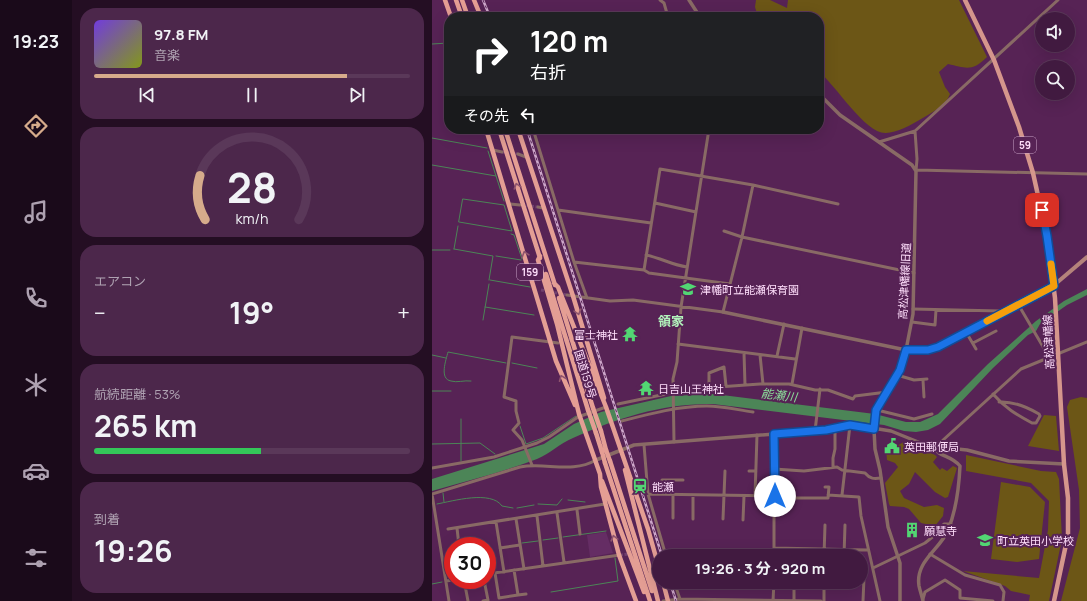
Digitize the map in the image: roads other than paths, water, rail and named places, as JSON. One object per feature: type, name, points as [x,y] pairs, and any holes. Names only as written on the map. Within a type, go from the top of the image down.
[{"type":"highway","points":[[445,0],[449,12]]},
{"type":"highway","points":[[456,0],[460,12]]},
{"type":"highway","points":[[462,0],[466,12]]},
{"type":"highway","points":[[474,0],[479,12]]},
{"type":"highway","name":"159","points":[[488,134],[538,290],[551,344],[563,380],[579,415],[649,601]]},
{"type":"highway","name":"国道159号","points":[[501,134],[598,432],[649,601]]},
{"type":"highway","name":"国道159号","points":[[507,134],[554,283],[590,409]]},
{"type":"highway","name":"159","points":[[519,134],[540,207],[573,296],[612,428],[623,456],[652,550]]},
{"type":"highway","name":"159","points":[[540,256],[538,260],[557,324],[579,415]]},
{"type":"highway","name":"159","points":[[554,283],[558,287],[606,407]]},
{"type":"highway","name":"159","points":[[623,456],[625,472],[642,531],[657,601]]},
{"type":"highway","name":"国道159号","points":[[607,462],[657,601]]},
{"type":"highway","name":"159","points":[[600,474],[605,504],[619,555],[636,601]]},
{"type":"highway","points":[[665,589],[668,601]]},
{"type":"main road","name":"高松津幡線","points":[[965,0],[994,60],[1019,126],[1033,173],[1047,236],[1054,286],[1064,464],[1068,498],[1068,535],[1054,601]]},
{"type":"main road","points":[[1054,286],[1087,257]]},
{"type":"street","points":[[660,0],[664,1],[667,12]]},
{"type":"street","points":[[689,0],[697,12]]},
{"type":"street","points":[[879,142],[915,131],[1058,0]]},
{"type":"street","points":[[824,99],[840,116],[912,165],[916,170],[1087,174]]},
{"type":"street","points":[[915,131],[916,170]]},
{"type":"street","points":[[535,134],[574,262],[587,298]]},
{"type":"street","points":[[674,442],[672,393],[681,306],[708,134]]},
{"type":"street","points":[[493,150],[502,152]]},
{"type":"street","points":[[518,154],[526,157]]},
{"type":"street","points":[[644,270],[660,169],[753,185],[838,204]]},
{"type":"street","name":"高松津幡線旧道","points":[[900,601],[898,554],[888,527],[882,478],[875,449],[874,428],[876,411],[897,375],[906,350],[912,322],[916,170]]},
{"type":"street","points":[[723,312],[742,237],[753,185]]},
{"type":"street","points":[[655,203],[696,212]]},
{"type":"street","points":[[510,204],[520,205]]},
{"type":"street","points":[[558,210],[651,223]]},
{"type":"street","points":[[724,231],[742,237],[914,273]]},
{"type":"street","points":[[646,255],[661,258],[673,265],[687,267]]},
{"type":"street","points":[[574,262],[644,270],[648,273],[730,284]]},
{"type":"street","points":[[567,295],[610,301],[633,300],[723,312],[906,350],[928,350],[938,347],[1054,286]]},
{"type":"street","points":[[1018,304],[1049,357]]},
{"type":"street","points":[[913,309],[1000,311],[1002,313]]},
{"type":"street","points":[[912,322],[935,325],[936,310]]},
{"type":"street","points":[[777,356],[784,324]]},
{"type":"street","points":[[792,384],[795,359],[802,328]]},
{"type":"street","points":[[973,343],[996,331]]},
{"type":"street","points":[[966,332],[976,350]]},
{"type":"street","points":[[579,336],[584,334]]},
{"type":"street","points":[[531,464],[526,448],[513,430],[519,423],[516,411],[516,401],[504,397],[512,337],[551,344],[558,343]]},
{"type":"street","points":[[444,569],[432,494],[531,464],[573,468],[596,460],[620,449],[644,444],[815,431],[835,429],[850,425],[891,431],[928,446],[933,445],[942,442],[993,394],[1025,367],[1087,342]]},
{"type":"street","points":[[678,344],[795,359]]},
{"type":"street","points":[[744,353],[745,385]]},
{"type":"street","points":[[760,355],[763,384]]},
{"type":"street","points":[[708,387],[708,373],[724,367],[726,386]]},
{"type":"street","points":[[897,375],[914,380],[927,379]]},
{"type":"street","points":[[923,380],[924,397]]},
{"type":"street","points":[[618,404],[708,387],[763,384],[792,384],[828,390],[853,399],[855,396],[887,392]]},
{"type":"street","points":[[815,431],[820,389]]},
{"type":"street","points":[[993,394],[999,402],[1007,409],[1032,423],[1036,423],[1040,416],[1039,414],[1012,402],[999,402]]},
{"type":"street","points":[[622,421],[646,414],[709,406],[753,412]]},
{"type":"street","points":[[432,468],[494,457],[526,448],[548,437],[579,415],[606,407]]},
{"type":"street","points":[[876,411],[914,420],[932,414]]},
{"type":"street","points":[[842,495],[850,425]]},
{"type":"street","points":[[833,467],[833,458],[836,449],[835,429]]},
{"type":"street","points":[[774,434],[774,548],[804,549]]},
{"type":"street","points":[[755,496],[757,435]]},
{"type":"street","points":[[644,444],[648,494],[664,549]]},
{"type":"street","points":[[933,445],[967,450],[1009,461],[1064,464]]},
{"type":"street","points":[[923,600],[919,587],[919,578],[924,562],[948,532],[951,524],[960,466],[955,459],[935,451],[933,445]]},
{"type":"street","points":[[774,469],[804,470],[833,467],[865,473],[868,477],[874,479],[882,478]]},
{"type":"street","points":[[724,519],[725,471]]},
{"type":"street","points":[[749,471],[756,471]]},
{"type":"street","points":[[662,494],[662,480],[682,480]]},
{"type":"street","points":[[648,494],[828,498],[829,487],[825,487]]},
{"type":"street","points":[[673,495],[673,518]]},
{"type":"street","points":[[693,495],[693,519]]},
{"type":"street","points":[[828,495],[859,497],[868,549]]},
{"type":"street","points":[[743,520],[744,496]]},
{"type":"street","points":[[448,529],[577,510],[605,504]]},
{"type":"street","points":[[577,510],[580,534]]},
{"type":"street","points":[[557,513],[564,562]]},
{"type":"street","points":[[537,516],[543,566]]},
{"type":"street","points":[[516,519],[524,569]]},
{"type":"street","points":[[496,522],[504,572]]},
{"type":"street","points":[[873,568],[898,554],[925,543],[935,535],[944,524],[951,524]]},
{"type":"street","points":[[824,549],[825,525]]},
{"type":"street","points":[[844,549],[845,525]]},
{"type":"street","points":[[457,528],[458,537]]},
{"type":"street","points":[[500,548],[520,545]]},
{"type":"street","points":[[868,550],[880,601]]},
{"type":"street","points":[[930,554],[965,575],[1000,585],[1004,592],[1003,601]]},
{"type":"street","points":[[496,573],[619,555]]},
{"type":"street","points":[[514,570],[518,595]]},
{"type":"street","points":[[496,579],[499,598],[526,594]]},
{"type":"street","points":[[923,600],[926,592],[945,580],[960,590],[960,598]]},
{"type":"street","points":[[447,589],[449,601]]},
{"type":"street","points":[[466,589],[468,601]]},
{"type":"street","points":[[483,601],[488,600],[486,589]]},
{"type":"street","points":[[676,589],[680,599]]},
{"type":"street","points":[[773,601],[774,589]]},
{"type":"street","points":[[794,589],[794,601]]},
{"type":"street","points":[[662,601],[680,599],[822,601],[823,589]]},
{"type":"street","points":[[863,601],[864,589]]},
{"type":"street","points":[[507,597],[508,601]]},
{"type":"street","points":[[955,601],[960,598],[993,601]]},
{"type":"waterway","points":[[432,44],[444,43]]},
{"type":"waterway","points":[[432,138],[487,148]]},
{"type":"waterway","points":[[488,151],[504,201]]},
{"type":"waterway","points":[[432,165],[496,176]]},
{"type":"waterway","points":[[463,199],[504,205],[512,231],[459,222],[463,199]]},
{"type":"waterway","points":[[454,249],[458,226]]},
{"type":"waterway","points":[[511,234],[514,235],[522,259]]},
{"type":"waterway","points":[[454,249],[493,256],[489,280]]},
{"type":"waterway","points":[[432,250],[450,250]]},
{"type":"waterway","points":[[496,256],[521,260]]},
{"type":"waterway","points":[[490,280],[530,287]]},
{"type":"waterway","points":[[483,320],[489,284]]},
{"type":"waterway","points":[[485,307],[534,315]]},
{"type":"waterway","points":[[471,381],[456,382],[447,380],[444,369],[448,352],[506,363]]},
{"type":"waterway","points":[[432,355],[446,358]]},
{"type":"waterway","points":[[512,363],[537,368]]},
{"type":"waterway","points":[[432,391],[451,391]]},
{"type":"waterway","points":[[520,426],[526,444],[543,438],[576,416]]},
{"type":"waterway","points":[[461,419],[461,461]]},
{"type":"waterway","points":[[432,444],[480,443],[495,454]]},
{"type":"waterway","points":[[443,493],[444,502]]},
{"type":"waterway","points":[[437,504],[462,499],[481,498],[497,501],[502,506],[513,508]]},
{"type":"waterway","points":[[538,504],[557,505],[562,499]]},
{"type":"waterway","points":[[568,500],[585,502]]},
{"type":"waterway","points":[[517,508],[534,505]]},
{"type":"waterway","points":[[563,537],[606,531]]},
{"type":"waterway","points":[[543,540],[558,538]]},
{"type":"waterway","points":[[522,543],[538,541]]},
{"type":"waterway","points":[[551,592],[618,581],[615,558]]},
{"type":"waterway","points":[[432,584],[442,582]]},
{"type":"tunnel","points":[[502,152],[518,154]]},
{"type":"tunnel","points":[[522,205],[538,207]]},
{"type":"tunnel","points":[[541,290],[567,295]]},
{"type":"tunnel","points":[[560,343],[579,336]]},
{"type":"tunnel","points":[[620,555],[630,554]]},
{"type":"railway","points":[[483,0],[488,12]]},
{"type":"railway","points":[[529,134],[660,549]]},
{"type":"railway","points":[[672,589],[676,601]]},
{"type":"place","name":"津幡町立能瀬保育園","points":[[688,289]]},
{"type":"place","name":"富士神社","points":[[630,334]]},
{"type":"place","name":"日吉山王神社","points":[[646,388]]},
{"type":"place","name":"英田郵便局","points":[[892,446]]},
{"type":"place","name":"能瀬","points":[[640,486]]},
{"type":"place","name":"願慧寺","points":[[912,530]]},
{"type":"place","name":"町立英田小学校","points":[[985,540]]},
{"type":"district","name":"領家","points":[[671,321]]},
{"type":"water label","name":"能瀬川","points":[[779,395]]}]
